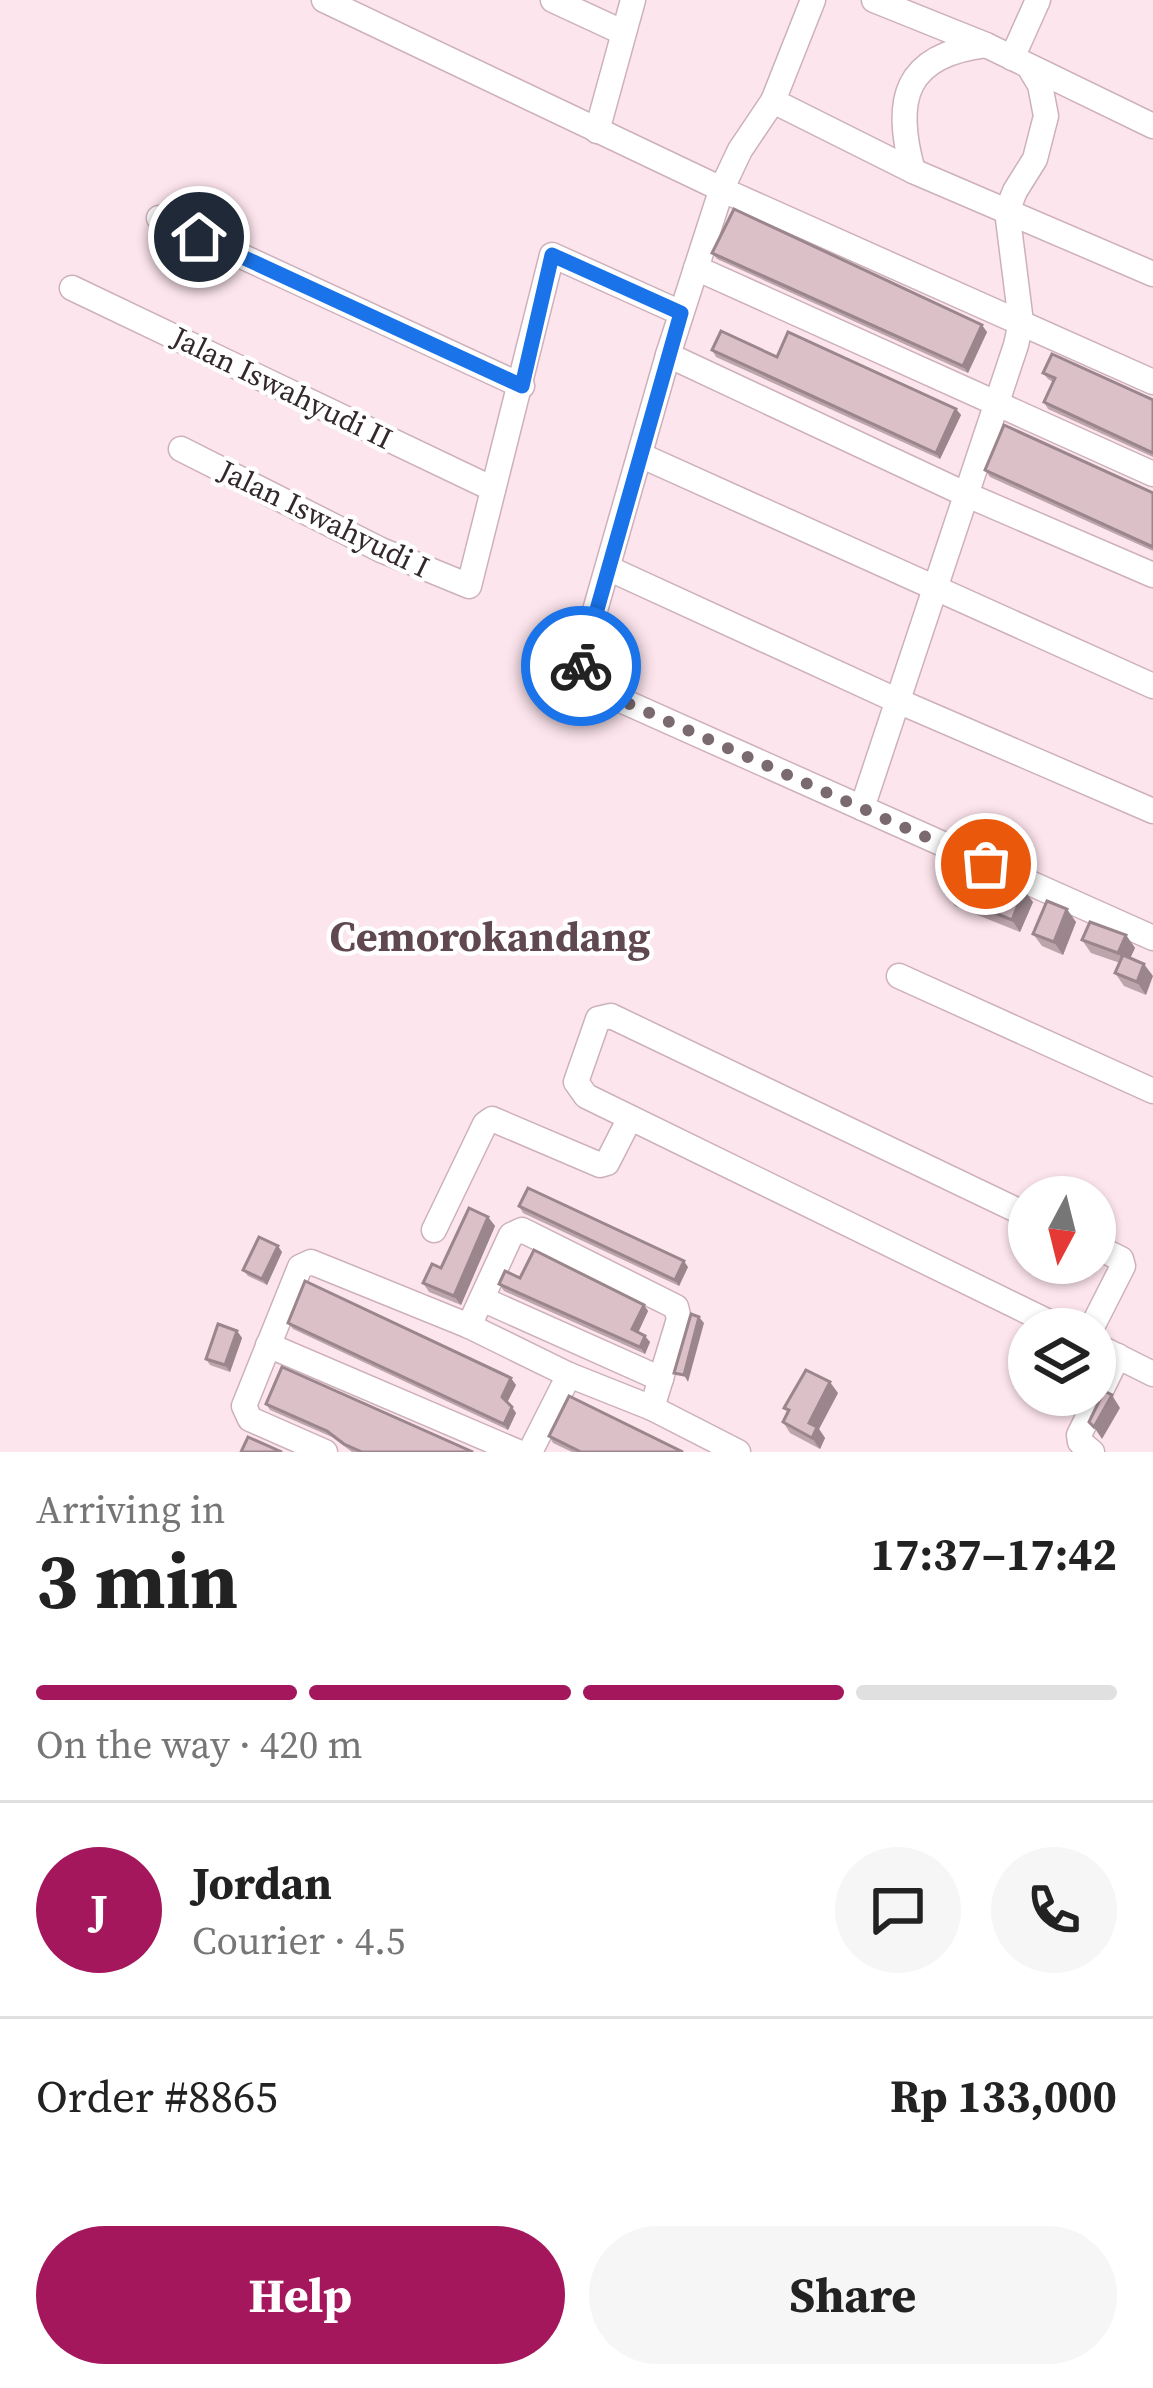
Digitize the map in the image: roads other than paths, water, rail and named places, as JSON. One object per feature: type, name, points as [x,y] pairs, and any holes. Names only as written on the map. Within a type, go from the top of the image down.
[{"type":"street","points":[[323,0],[597,131],[1153,382]]},
{"type":"street","points":[[553,0],[622,32]]},
{"type":"street","points":[[597,131],[633,0]]},
{"type":"street","points":[[813,0],[772,100],[722,188],[668,355],[582,658],[582,675],[589,684],[1153,938]]},
{"type":"street","points":[[874,0],[1153,125]]},
{"type":"street","points":[[1007,56],[1022,0]]},
{"type":"street","points":[[1007,56],[1038,0]]},
{"type":"street","points":[[862,808],[1021,322],[1007,211],[1045,131],[1044,100],[1007,56],[949,54],[918,74],[909,88],[901,115],[914,171]]},
{"type":"street","points":[[772,100],[914,171],[1153,274]]},
{"type":"street","points":[[159,218],[522,386]]},
{"type":"street","points":[[493,488],[552,255],[681,313]]},
{"type":"street","points":[[696,268],[1153,474]]},
{"type":"street","name":"Jalan Iswahyudi II","points":[[72,288],[493,488]]},
{"type":"street","points":[[668,355],[965,494],[1153,575]]},
{"type":"street","name":"Jalan Iswahyudi I","points":[[181,449],[381,550],[469,586],[493,488]]},
{"type":"street","points":[[640,455],[1153,686]]},
{"type":"street","points":[[610,569],[1153,811]]},
{"type":"street","points":[[899,976],[1153,1091]]},
{"type":"street","points":[[1008,1206],[604,1016],[598,1019],[576,1082],[586,1096],[1020,1308]]},
{"type":"street","points":[[434,1230],[485,1124],[492,1119],[600,1165],[607,1163],[630,1118]]},
{"type":"street","points":[[469,1326],[511,1234],[522,1230],[672,1302],[679,1319],[652,1408]]},
{"type":"street","points":[[325,1452],[246,1414],[246,1394],[300,1267],[310,1262],[469,1326],[738,1452]]},
{"type":"street","points":[[482,1299],[662,1379]]},
{"type":"street","points":[[268,1345],[518,1452]]},
{"type":"street","points":[[1116,1356],[1153,1374]]},
{"type":"street","points":[[530,1452],[569,1376]]},
{"type":"street","points":[[1085,1416],[1080,1442],[1092,1452]]},
{"type":"district","name":"Cemorokandang","points":[[490,936]]}]
